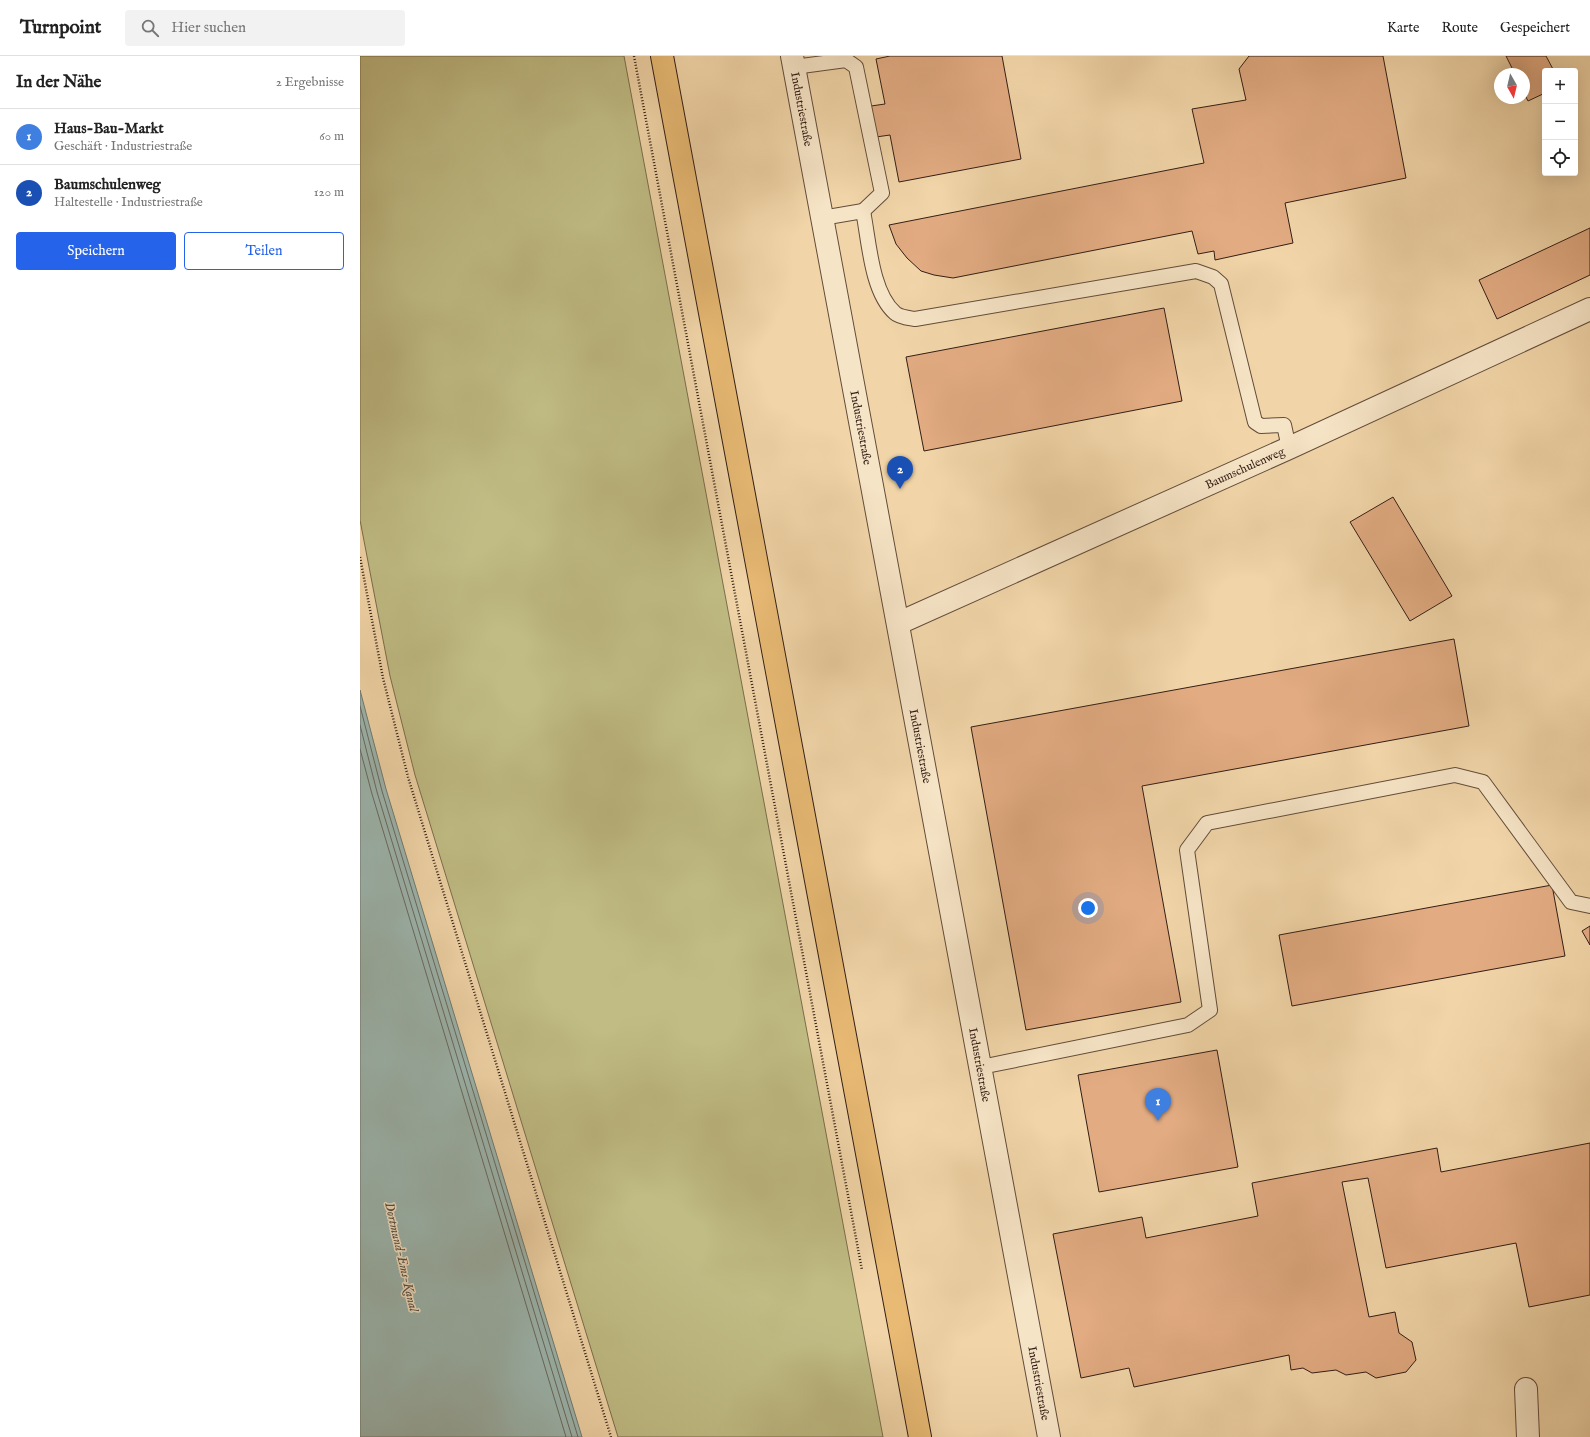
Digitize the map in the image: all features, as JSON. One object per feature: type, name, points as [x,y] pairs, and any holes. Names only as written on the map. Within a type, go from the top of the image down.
[{"type":"main road","points":[[662,56],[920,1437]]},
{"type":"street","name":"Industriestraße","points":[[793,62],[899,623],[1049,1437]]},
{"type":"street","name":"Baumschulenweg","points":[[899,623],[1289,448],[1590,309]]},
{"type":"street","points":[[1526,1389],[1528,1437]]},
{"type":"lane","points":[[793,62],[846,60],[856,67],[882,193],[863,211],[822,218]]},
{"type":"lane","points":[[863,211],[873,268],[884,300],[896,314],[915,319],[1196,271],[1213,277],[1221,284],[1255,422],[1260,426],[1284,425],[1289,448]]},
{"type":"lane","points":[[981,1067],[1188,1025],[1210,1010],[1187,850],[1207,823],[1456,775],[1483,782],[1571,902],[1590,906]]},
{"type":"path","points":[[634,56],[862,1272]]},
{"type":"path","points":[[360,557],[383,678],[408,777],[611,1437]]},
{"type":"shaded area","points":[[360,56],[624,56],[883,1437],[618,1437],[415,775],[390,676],[360,520]]},
{"type":"water","name":"Dortmund-Ems-Kanal","points":[[360,690],[386,789],[582,1437],[360,1437]]},
{"type":"building","points":[[890,56],[1002,56],[1021,159],[899,182],[890,135],[876,137],[871,106],[885,104],[876,59]]},
{"type":"building","points":[[1249,56],[1383,56],[1406,178],[1285,203],[1293,243],[1215,260],[1214,251],[1198,254],[1192,231],[953,278],[921,271],[907,258],[896,244],[889,225],[1204,163],[1192,109],[1246,100],[1239,69]]},
{"type":"building","points":[[1506,56],[1546,56],[1552,68],[1542,68],[1542,94],[1530,100],[1530,68],[1512,68]]},
{"type":"building","points":[[1590,228],[1590,275],[1497,319],[1479,280]]},
{"type":"building","points":[[1164,308],[1182,401],[924,451],[906,357]]},
{"type":"building","points":[[1393,497],[1452,596],[1410,621],[1350,522]]},
{"type":"building","points":[[1454,639],[1469,726],[1142,786],[1181,1002],[1026,1030],[971,727]]},
{"type":"building","points":[[1552,885],[1565,956],[1292,1006],[1279,935]]},
{"type":"building","points":[[1590,926],[1590,945],[1582,931]]},
{"type":"building","points":[[1217,1050],[1238,1167],[1099,1192],[1078,1075]]},
{"type":"building","points":[[1590,1143],[1590,1295],[1529,1307],[1516,1243],[1386,1268],[1368,1178],[1342,1182],[1369,1317],[1395,1312],[1399,1333],[1412,1342],[1416,1360],[1406,1372],[1376,1378],[1366,1372],[1346,1375],[1336,1370],[1312,1373],[1303,1368],[1291,1370],[1289,1355],[1134,1387],[1129,1368],[1081,1378],[1053,1234],[1142,1217],[1146,1238],[1258,1216],[1252,1183],[1437,1148],[1441,1172]]},
{"type":"place","name":"Baumschulenweg","points":[[900,489]]},
{"type":"place","name":"Haus-Bau-Markt","points":[[1158,1121]]}]
